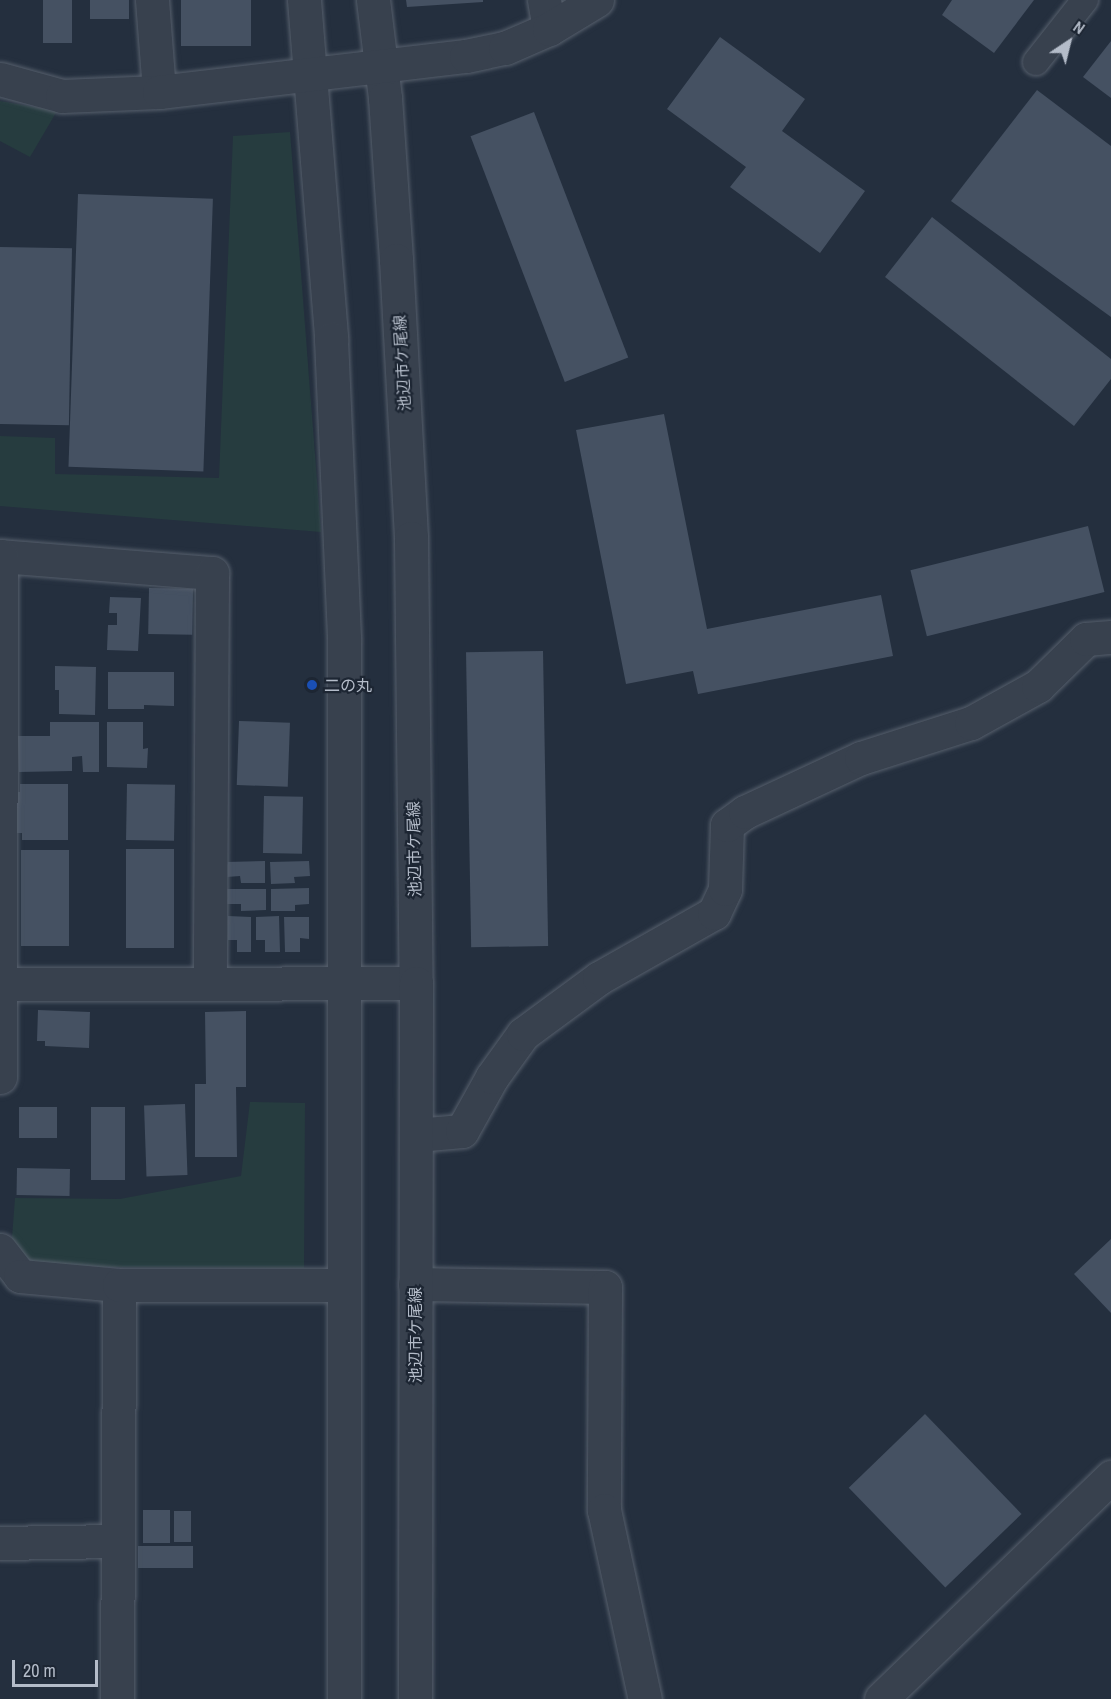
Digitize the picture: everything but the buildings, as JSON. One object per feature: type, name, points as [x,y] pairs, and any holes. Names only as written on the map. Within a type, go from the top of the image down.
[{"type":"street","points":[[152,0],[159,92]]},
{"type":"street","points":[[304,0],[331,339],[344,639],[344,1699]]},
{"type":"street","name":"池辺市ケ尾線","points":[[373,0],[381,67],[397,272],[411,538],[416,983],[415,1699]]},
{"type":"street","points":[[0,79],[62,96],[159,92],[381,67],[505,48],[546,15],[597,0]]},
{"type":"street","points":[[1036,62],[1085,0]]},
{"type":"street","points":[[0,1077],[0,556],[212,573],[210,982]]},
{"type":"street","points":[[416,1136],[462,1131],[492,1077],[524,1034],[599,978],[714,913],[725,889],[727,825],[746,812],[861,758],[971,723],[1038,686],[1086,639],[1111,637]]},
{"type":"street","points":[[0,984],[416,983]]},
{"type":"street","points":[[0,1250],[20,1276],[119,1285],[344,1285]]},
{"type":"street","points":[[415,1284],[605,1287],[604,1510],[645,1699]]},
{"type":"street","points":[[117,1699],[119,1285]]},
{"type":"street","points":[[881,1699],[1111,1477]]},
{"type":"street","points":[[0,1543],[116,1541]]},
{"type":"green space","points":[[0,101],[57,111],[30,157],[0,141]]},
{"type":"green space","points":[[290,132],[321,532],[0,506],[0,436],[55,438],[55,474],[219,478],[233,136]]},
{"type":"green space","points":[[250,1102],[305,1103],[304,1268],[26,1267],[11,1251],[15,1198],[120,1199],[241,1176]]},
{"type":"place","name":"二の丸","points":[[312,685]]}]
